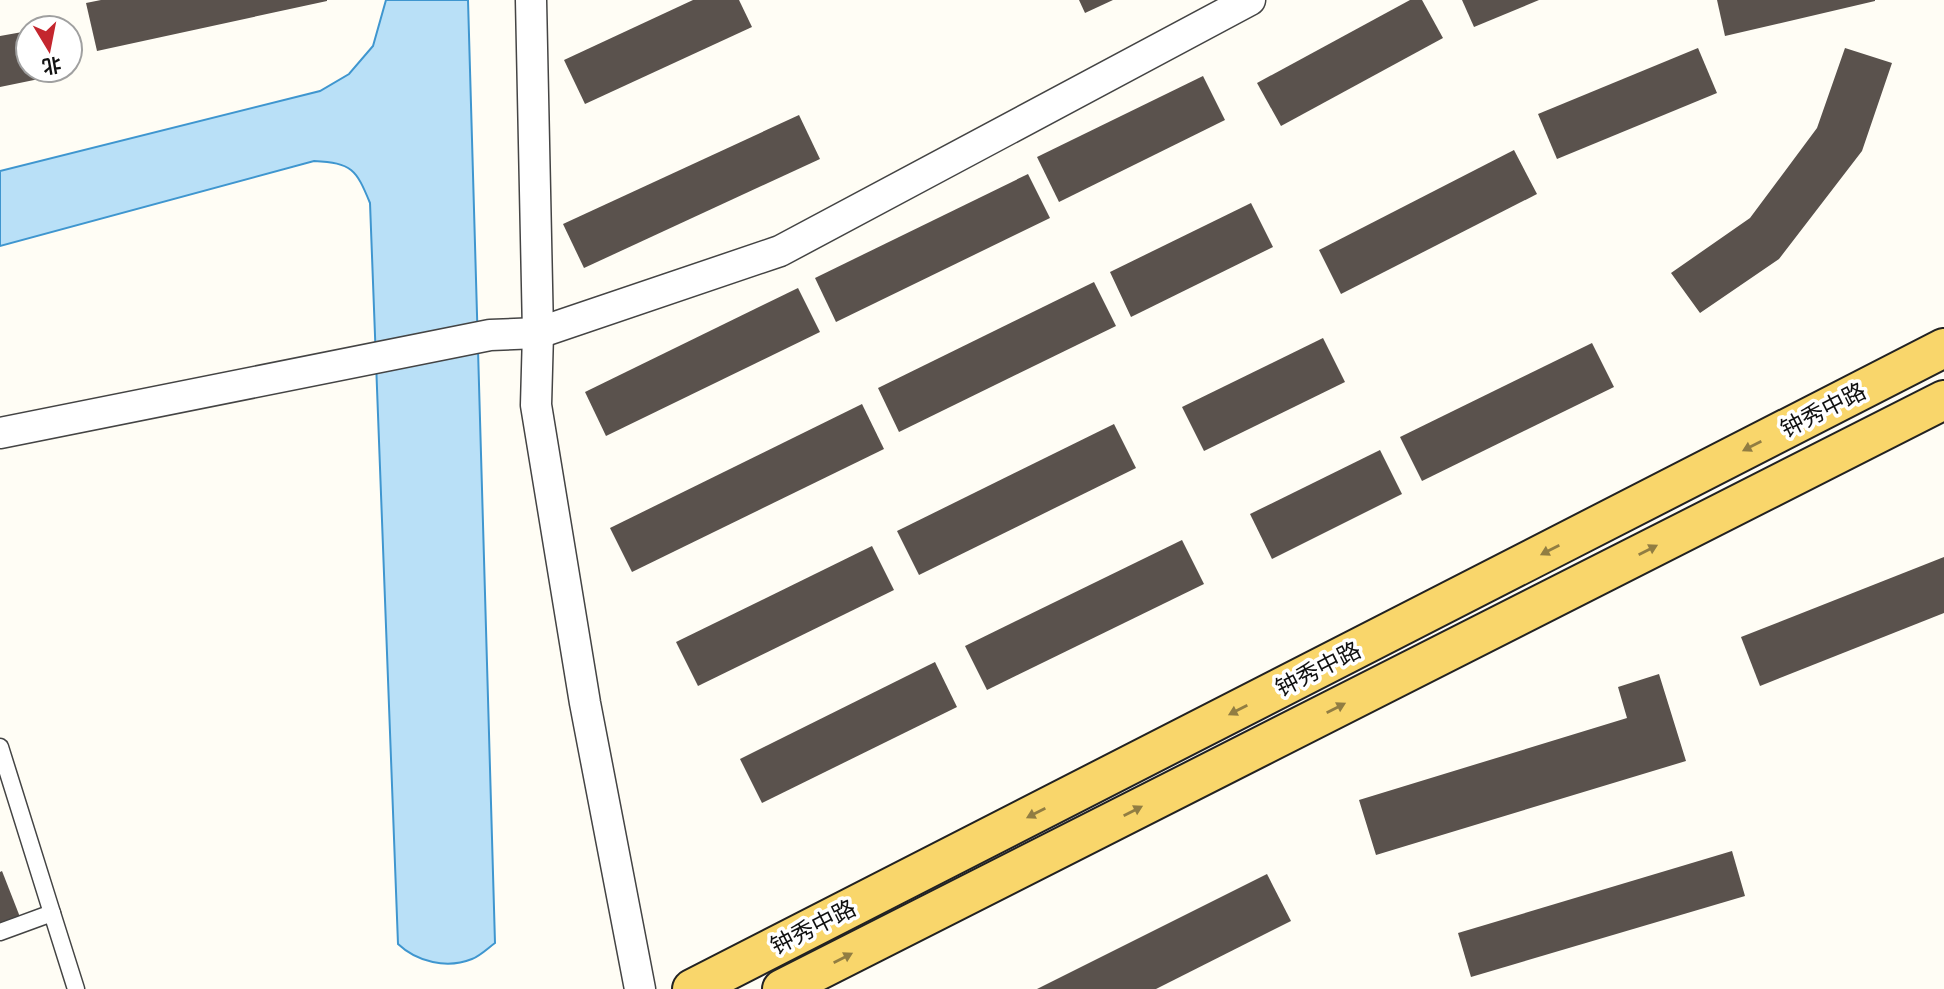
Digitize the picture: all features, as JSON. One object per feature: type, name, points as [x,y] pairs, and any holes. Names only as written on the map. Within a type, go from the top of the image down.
[{"type":"main road","name":"钟秀中路","points":[[692,989],[1944,348]]},
{"type":"main road","name":"钟秀中路","points":[[782,989],[1944,400]]},
{"type":"street","points":[[531,0],[538,332],[536,405],[585,703],[640,989]]},
{"type":"street","points":[[0,433],[490,335],[538,332],[780,251],[1250,0]]},
{"type":"lane","points":[[0,747],[7,792],[52,912],[76,989]]},
{"type":"lane","points":[[0,932],[52,912]]},
{"type":"water","points":[[386,0],[468,0],[495,943],[475,958],[453,963],[423,959],[398,944],[370,203],[361,182],[345,166],[314,161],[0,246],[0,171],[320,91],[349,74],[373,46]]},
{"type":"building","points":[[101,0],[327,1],[97,51],[86,3]]},
{"type":"building","points":[[693,0],[739,0],[752,27],[585,104],[564,60]]},
{"type":"building","points":[[1079,0],[1113,0],[1085,13]]},
{"type":"building","points":[[1410,0],[1422,0],[1443,38],[1281,126],[1257,83]]},
{"type":"building","points":[[1462,0],[1539,0],[1474,27]]},
{"type":"building","points":[[1717,0],[1875,0],[1875,1],[1725,36]]},
{"type":"building","points":[[14,34],[15,84],[0,87],[0,36]]},
{"type":"building","points":[[1698,48],[1717,93],[1557,159],[1538,114]]},
{"type":"building","points":[[1845,48],[1892,63],[1862,151],[1779,259],[1700,313],[1671,273],[1750,218],[1817,128]]},
{"type":"building","points":[[1203,76],[1225,120],[1059,202],[1037,157]]},
{"type":"building","points":[[799,115],[820,159],[584,268],[563,224]]},
{"type":"building","points":[[1514,150],[1537,194],[1341,294],[1319,250]]},
{"type":"building","points":[[1028,174],[1050,218],[836,322],[815,278]]},
{"type":"building","points":[[1251,203],[1273,247],[1131,317],[1110,272]]},
{"type":"building","points":[[1094,282],[1116,326],[899,432],[878,388]]},
{"type":"building","points":[[798,288],[820,332],[606,436],[585,392]]},
{"type":"building","points":[[1323,338],[1345,382],[1204,451],[1182,407]]},
{"type":"building","points":[[1592,343],[1614,387],[1422,481],[1400,437]]},
{"type":"building","points":[[862,404],[884,449],[632,572],[610,528]]},
{"type":"building","points":[[1114,424],[1136,468],[919,575],[897,531]]},
{"type":"building","points":[[1380,450],[1402,494],[1272,559],[1250,514]]},
{"type":"building","points":[[1182,540],[1204,584],[987,690],[965,646]]},
{"type":"building","points":[[872,546],[894,590],[698,686],[676,642]]},
{"type":"building","points":[[1944,557],[1944,613],[1760,686],[1741,637]]},
{"type":"building","points":[[935,662],[957,707],[762,803],[740,759]]},
{"type":"building","points":[[1659,674],[1686,761],[1376,855],[1359,800],[1627,718],[1618,687]]},
{"type":"building","points":[[1732,851],[1745,896],[1471,977],[1458,933]]},
{"type":"building","points":[[2,871],[20,917],[0,924],[0,872]]},
{"type":"building","points":[[1267,874],[1291,921],[1156,989],[1037,989]]}]
